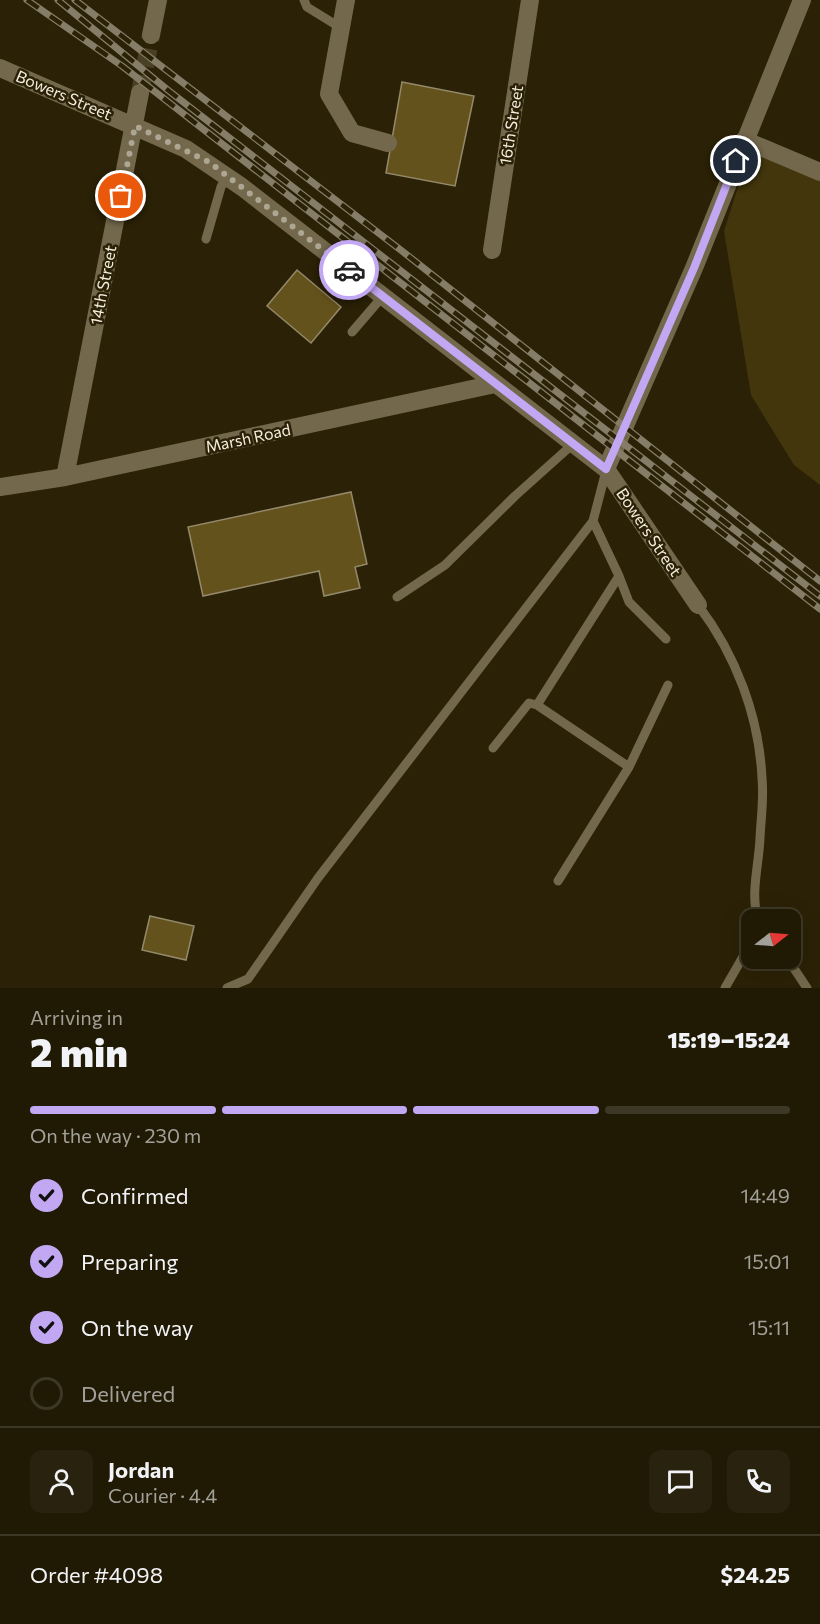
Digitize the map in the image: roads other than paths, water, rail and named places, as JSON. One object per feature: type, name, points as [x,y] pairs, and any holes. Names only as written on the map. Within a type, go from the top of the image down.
[{"type":"street","points":[[151,35],[158,0]]},
{"type":"street","points":[[346,0],[329,94],[351,134],[388,142]]},
{"type":"street","name":"16th Street","points":[[492,250],[530,0]]},
{"type":"street","points":[[606,469],[694,268],[802,0]]},
{"type":"street","name":"Bowers Street","points":[[0,68],[186,149],[227,176],[383,296],[606,469],[698,605]]},
{"type":"street","name":"14th Street","points":[[65,477],[140,93]]},
{"type":"street","points":[[744,140],[820,172]]},
{"type":"street","name":"Marsh Road","points":[[0,487],[65,477],[495,384]]},
{"type":"lane","points":[[304,0],[307,7],[341,28]]},
{"type":"lane","points":[[206,239],[221,187],[227,176]]},
{"type":"lane","points":[[352,332],[383,296]]},
{"type":"lane","points":[[397,597],[445,565],[515,496],[573,444]]},
{"type":"lane","points":[[227,988],[248,979],[318,878],[593,521],[606,469]]},
{"type":"lane","points":[[593,521],[629,602],[666,639]]},
{"type":"lane","points":[[537,705],[619,576]]},
{"type":"lane","points":[[698,605],[724,644],[743,684],[759,748],[763,780],[754,894],[756,909]]},
{"type":"lane","points":[[558,881],[628,767],[668,685]]},
{"type":"lane","points":[[492,748],[529,704],[537,705],[628,767]]},
{"type":"lane","points":[[724,988],[741,960]]},
{"type":"lane","points":[[794,969],[807,988]]},
{"type":"tunnel","points":[[140,93],[151,35]]},
{"type":"railway","points":[[27,0],[122,66],[820,609]]},
{"type":"railway","points":[[58,0],[169,91],[820,596]]},
{"type":"railway","points":[[75,0],[402,251],[820,581]]}]
